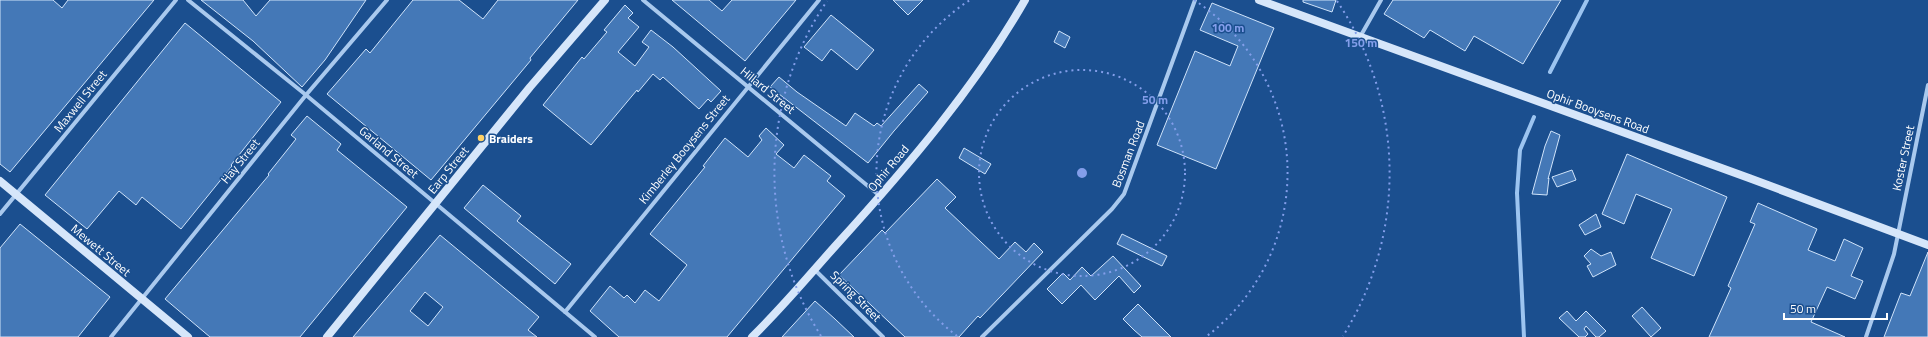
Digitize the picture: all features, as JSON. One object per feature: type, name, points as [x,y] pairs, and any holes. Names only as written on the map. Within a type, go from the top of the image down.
[{"type":"street","name":"Maxwell Street","points":[[0,214],[176,0]]},
{"type":"street","name":"Garland Street","points":[[188,0],[306,96],[595,337]]},
{"type":"street","name":"Hay Street","points":[[111,337],[306,96],[387,0]]},
{"type":"street","name":"Earp Street","points":[[327,337],[530,87],[604,0]]},
{"type":"street","name":"Hillard Street","points":[[643,0],[880,196]]},
{"type":"street","name":"Kimberley Booysens Street","points":[[565,312],[818,0]]},
{"type":"street","name":"Ophir Road","points":[[752,337],[880,196],[938,127],[971,83],[1025,0]]},
{"type":"street","name":"Bosman Road","points":[[982,337],[1118,203],[1124,194],[1195,0]]},
{"type":"street","name":"Ophir Booysens Road","points":[[1259,0],[1749,178],[1928,245]]},
{"type":"street","points":[[1360,36],[1381,0]]},
{"type":"street","name":"Koster Street","points":[[1866,337],[1894,254],[1928,85]]},
{"type":"street","name":"Mewett Street","points":[[0,181],[188,337]]},
{"type":"street","name":"Spring Street","points":[[814,269],[883,337]]},
{"type":"building","points":[[0,0],[53,0],[62,8],[68,0],[154,0],[10,172],[0,164]]},
{"type":"building","points":[[201,0],[243,0],[256,16],[270,0],[366,0],[325,60],[302,87],[253,41]]},
{"type":"building","points":[[413,0],[459,0],[483,19],[498,0],[578,0],[530,58],[531,60],[431,180],[327,94],[366,49],[370,53]]},
{"type":"building","points":[[672,0],[709,0],[722,11],[732,0],[796,0],[745,61]]},
{"type":"building","points":[[893,0],[923,0],[908,15]]},
{"type":"building","points":[[1303,0],[1336,0],[1332,12],[1303,2]]},
{"type":"building","points":[[1393,0],[1561,0],[1523,64],[1474,36],[1465,51],[1430,30],[1424,38],[1384,14]]},
{"type":"building","points":[[1212,3],[1274,28],[1216,169],[1157,145],[1195,51],[1230,66],[1238,46],[1200,30]]},
{"type":"building","points":[[625,5],[633,13],[628,18],[639,27],[618,52],[635,66],[649,47],[642,42],[651,30],[673,47],[721,91],[711,102],[708,99],[699,109],[663,77],[660,80],[653,74],[638,92],[637,90],[591,145],[543,105],[582,57],[584,59],[607,32],[604,30]]},
{"type":"building","points":[[831,15],[874,50],[857,70],[831,49],[822,61],[804,47]]},
{"type":"building","points":[[185,23],[281,102],[181,229],[142,197],[136,205],[119,191],[87,229],[45,195]]},
{"type":"building","points":[[1059,31],[1070,37],[1065,48],[1054,42]]},
{"type":"building","points":[[779,77],[797,92],[846,126],[855,113],[874,126],[877,123],[881,126],[919,84],[928,92],[868,163],[770,87]]},
{"type":"building","points":[[307,116],[341,144],[337,150],[407,207],[300,337],[210,337],[165,299],[269,175],[268,174],[296,139],[291,135]]},
{"type":"building","points":[[766,128],[784,145],[776,154],[794,168],[804,155],[831,176],[827,181],[845,196],[727,337],[619,337],[590,311],[610,286],[624,298],[627,295],[635,303],[645,290],[659,301],[687,265],[650,234],[705,167],[703,166],[725,138],[748,157],[762,140],[759,136]]},
{"type":"building","points":[[1551,131],[1560,135],[1548,179],[1549,178],[1547,195],[1532,194],[1545,146]]},
{"type":"building","points":[[964,148],[991,164],[985,174],[959,158]]},
{"type":"building","points":[[1627,154],[1727,197],[1694,276],[1651,258],[1672,209],[1636,194],[1624,224],[1602,214]]},
{"type":"building","points":[[1572,170],[1576,180],[1557,187],[1552,177]]},
{"type":"building","points":[[937,179],[956,197],[945,208],[999,259],[1015,242],[1026,252],[1034,243],[1043,252],[980,318],[978,316],[959,337],[905,337],[839,275],[882,230],[885,233]]},
{"type":"building","points":[[483,185],[521,216],[517,221],[571,264],[555,284],[464,208]]},
{"type":"building","points":[[1758,203],[1817,229],[1808,250],[1835,261],[1844,239],[1863,248],[1851,276],[1863,281],[1855,299],[1827,287],[1811,322],[1845,337],[1709,337],[1731,288],[1728,286],[1755,224],[1750,222]]},
{"type":"building","points":[[1596,214],[1601,227],[1585,235],[1579,225]]},
{"type":"building","points":[[20,224],[110,297],[78,337],[0,337],[0,248]]},
{"type":"building","points":[[1122,234],[1167,256],[1162,266],[1117,244]]},
{"type":"building","points":[[440,235],[539,317],[528,330],[537,337],[353,337]],"holes":[[[425,292],[443,307],[428,326],[410,311]]]},
{"type":"building","points":[[1591,249],[1601,256],[1611,252],[1616,265],[1593,277],[1587,266],[1591,264],[1584,256]]},
{"type":"building","points":[[1928,252],[1928,337],[1884,337],[1901,293],[1910,296]]},
{"type":"building","points":[[1113,256],[1141,286],[1134,293],[1119,276],[1095,300],[1081,285],[1062,304],[1047,289],[1063,273],[1070,280],[1082,267],[1091,276]]},
{"type":"building","points":[[815,301],[835,319],[854,337],[782,337]]},
{"type":"building","points":[[1138,304],[1171,337],[1142,337],[1123,319]]},
{"type":"building","points":[[1642,307],[1661,328],[1651,337],[1632,316]]},
{"type":"building","points":[[1567,311],[1576,321],[1586,311],[1606,331],[1599,337],[1596,337],[1586,326],[1584,329],[1588,334],[1585,337],[1579,337],[1559,318]]},
{"type":"waterway","points":[[1550,72],[1587,0]]},
{"type":"waterway","points":[[1524,337],[1517,193],[1520,150],[1534,117]]},
{"type":"place","name":"Braiders","points":[[481,138]]}]
